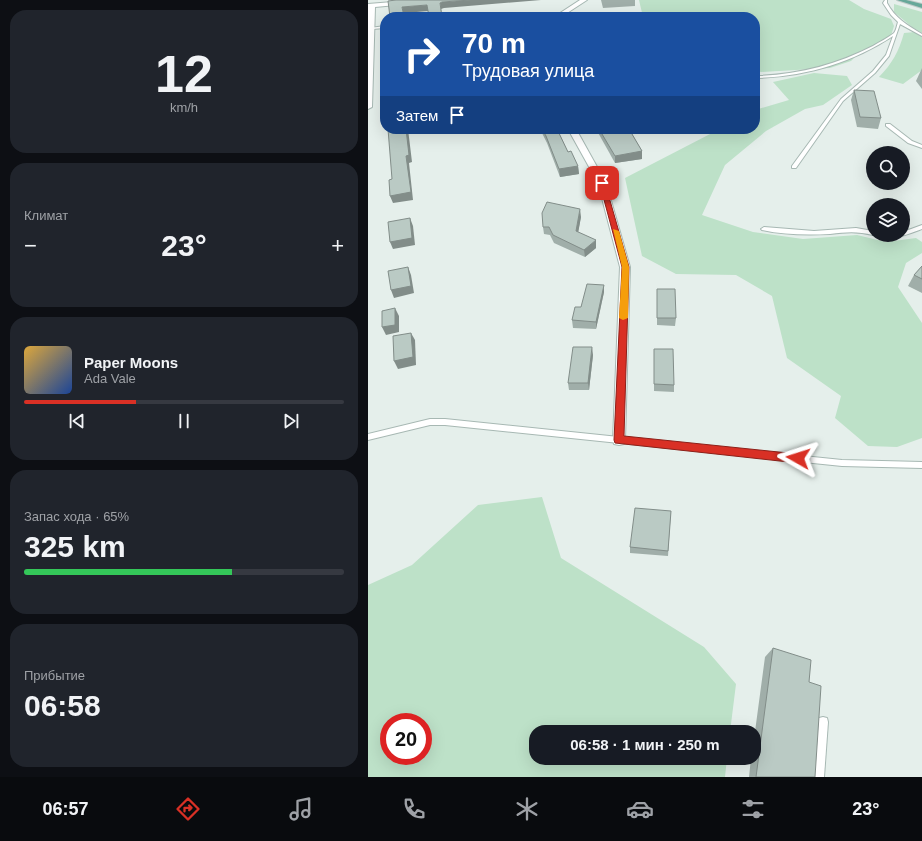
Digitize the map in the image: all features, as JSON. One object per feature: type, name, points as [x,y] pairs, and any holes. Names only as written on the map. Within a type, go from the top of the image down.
[{"type":"main road","points":[[900,0],[922,6]]},
{"type":"street","points":[[565,12],[584,0]]},
{"type":"street","points":[[368,106],[372,28],[370,6],[409,3]]},
{"type":"street","points":[[575,134],[602,183],[625,267],[619,440]]},
{"type":"lane","points":[[886,0],[885,3],[891,14],[899,23],[922,35]]},
{"type":"lane","points":[[794,167],[842,100],[874,72],[888,55],[899,23]]},
{"type":"lane","points":[[372,28],[380,27]]},
{"type":"lane","points":[[760,77],[772,78],[825,66],[870,48],[896,33]]},
{"type":"lane","points":[[888,125],[910,142],[922,147]]},
{"type":"lane","points":[[764,229],[791,232],[830,232],[854,228],[866,231]]},
{"type":"lane","points":[[910,232],[922,228]]},
{"type":"lane","points":[[368,438],[430,422],[445,422],[842,463],[922,465]]},
{"type":"lane","points":[[818,777],[823,722]]},
{"type":"green space","points":[[639,0],[849,0],[864,9],[891,19],[894,26],[890,39],[870,49],[862,50],[851,61],[830,68],[761,72],[760,12],[642,12]]},
{"type":"green space","points":[[894,4],[922,12],[922,33],[894,12]]},
{"type":"green space","points":[[915,32],[922,37],[922,70],[903,84],[879,77],[894,57],[900,46],[904,33]]},
{"type":"green space","points":[[814,73],[847,76],[852,85],[823,105],[805,109],[766,131],[725,165],[702,215],[753,232],[803,239],[857,235],[866,237],[866,242],[910,242],[910,239],[916,238],[922,242],[922,253],[906,263],[898,287],[922,323],[922,438],[897,447],[868,446],[835,418],[841,396],[787,358],[772,296],[736,275],[676,274],[642,256],[625,178],[710,134],[760,134],[760,109],[789,100],[773,82]]},
{"type":"green space","points":[[542,497],[561,558],[704,647],[736,684],[731,725],[529,725],[529,765],[726,765],[725,777],[368,777],[368,585],[412,565],[478,505]]},
{"type":"building","points":[[471,0],[442,2],[440,3],[441,12],[428,12],[427,5],[402,7],[403,12],[389,12],[388,1]]},
{"type":"building","points":[[854,90],[874,91],[881,118],[860,117]]},
{"type":"building","points":[[388,134],[407,134],[409,155],[406,156],[411,192],[390,196],[389,180],[392,179]]},
{"type":"building","points":[[545,134],[559,134],[568,152],[571,151],[578,166],[559,169]]},
{"type":"building","points":[[602,134],[632,134],[642,151],[615,156]]},
{"type":"building","points":[[547,202],[580,209],[576,231],[596,240],[584,250],[553,235],[549,227],[543,227],[542,213]]},
{"type":"building","points":[[410,218],[412,238],[390,242],[388,222]]},
{"type":"building","points":[[922,266],[922,279],[914,275]]},
{"type":"building","points":[[408,267],[411,286],[391,290],[388,271]]},
{"type":"building","points":[[587,284],[604,285],[596,322],[572,320],[575,307],[581,307]]},
{"type":"building","points":[[657,289],[675,289],[676,318],[657,318]]},
{"type":"building","points":[[395,308],[395,325],[382,327],[382,311]]},
{"type":"building","points":[[411,333],[413,357],[394,361],[393,336]]},
{"type":"building","points":[[573,347],[592,347],[588,383],[568,383]]},
{"type":"building","points":[[654,349],[673,349],[674,385],[654,384]]},
{"type":"building","points":[[635,508],[671,511],[668,551],[630,547]]},
{"type":"building","points":[[773,648],[811,660],[809,682],[821,686],[815,777],[756,777],[758,765],[761,765],[761,739]]},
{"type":"slow traffic","points":[[616,231],[625,267],[623,318]]},
{"type":"route","points":[[602,183],[625,267],[619,440],[798,458]]}]
